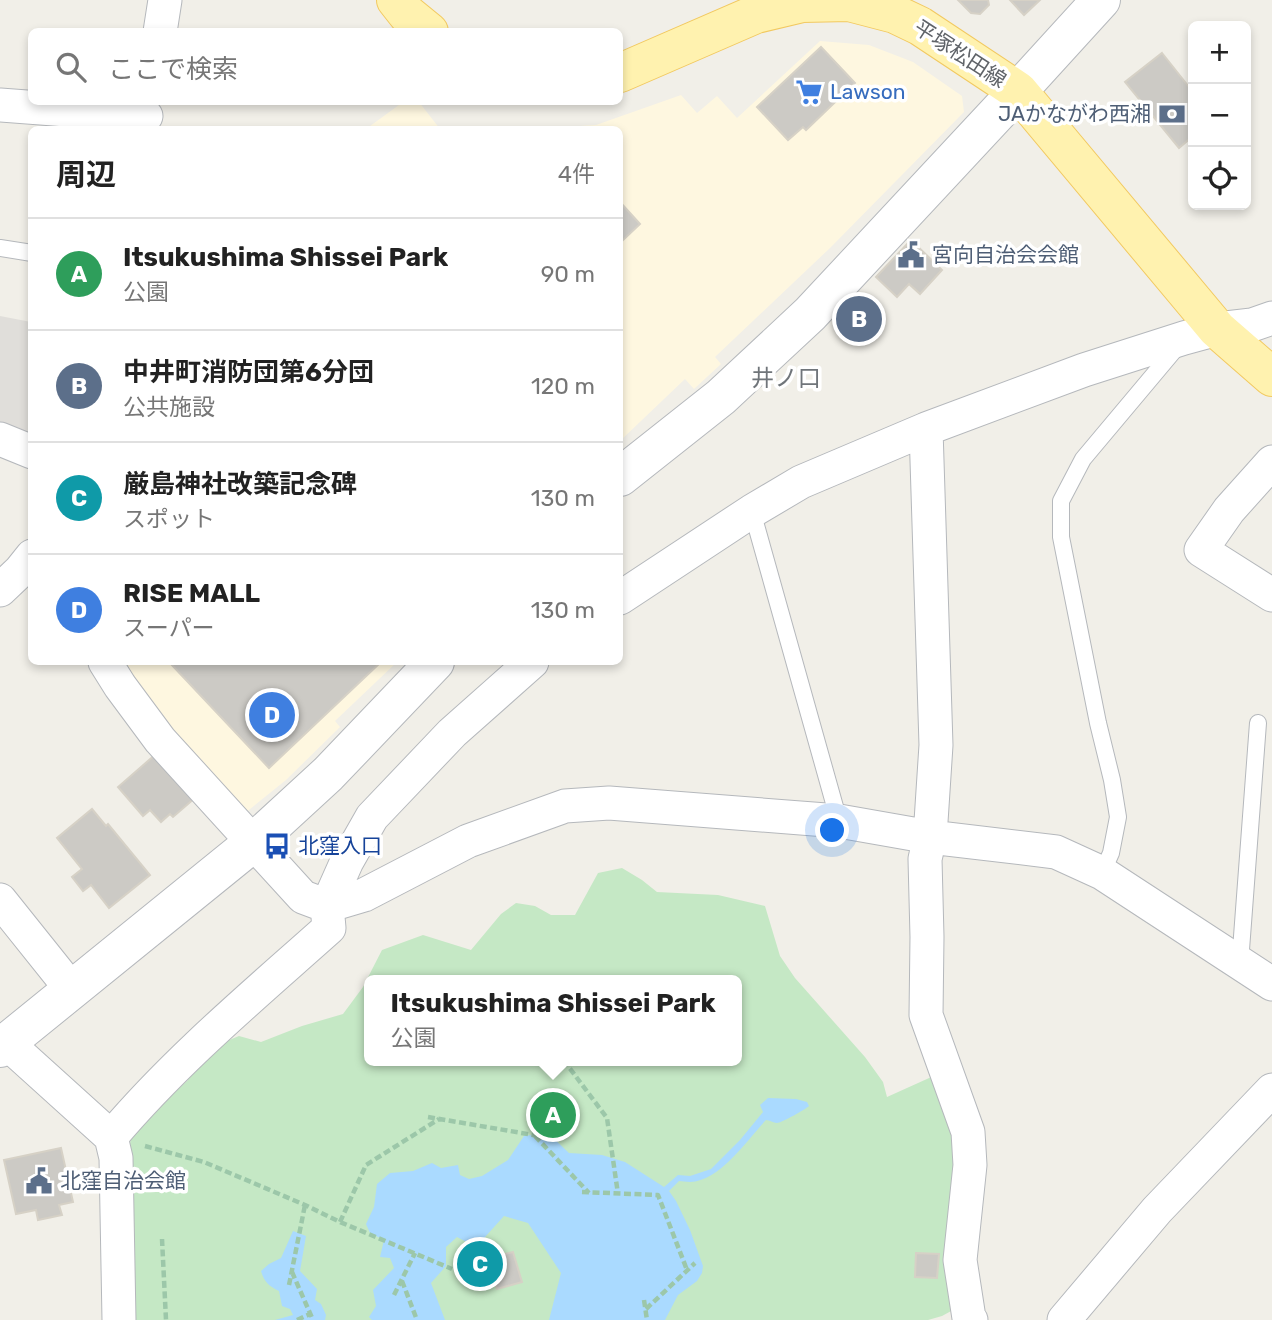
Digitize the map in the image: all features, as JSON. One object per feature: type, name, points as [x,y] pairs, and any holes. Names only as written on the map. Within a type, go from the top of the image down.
[{"type":"main road","name":"平塚松田線","points":[[623,72],[756,14],[802,3],[849,2],[895,14],[920,26],[1018,91],[1201,334],[1272,377]]},
{"type":"street","points":[[161,28],[165,0]]},
{"type":"street","points":[[623,475],[722,397],[810,314],[1101,0]]},
{"type":"street","points":[[0,105],[146,116]]},
{"type":"street","points":[[623,596],[801,482],[926,429],[1084,370],[1201,334],[1252,325],[1272,318]]},
{"type":"street","points":[[926,429],[936,745],[930,838],[925,859],[926,1015],[968,1132],[970,1165],[960,1260],[965,1319]]},
{"type":"street","points":[[0,439],[28,450]]},
{"type":"street","points":[[1272,462],[1229,510],[1201,550],[1272,595]]},
{"type":"street","points":[[0,590],[28,560]]},
{"type":"street","points":[[107,665],[160,740],[303,897],[327,906],[364,895],[468,841],[565,806],[609,803],[733,811],[839,821],[930,838],[1056,852],[1102,873],[1272,984]]},
{"type":"street","points":[[119,1320],[116,1158],[111,1137],[3,1046],[254,842],[328,774],[432,665]]},
{"type":"street","points":[[111,1137],[135,1108],[212,1033],[329,928],[327,906],[347,861],[372,817],[452,733],[529,665]]},
{"type":"street","points":[[0,900],[72,990]]},
{"type":"street","points":[[1064,1320],[1157,1210],[1272,1090]]},
{"type":"lane","points":[[0,248],[28,252]]},
{"type":"lane","points":[[1102,873],[1111,853],[1118,817],[1061,537],[1061,501],[1083,459],[1201,334]]},
{"type":"lane","points":[[752,511],[839,821]]},
{"type":"lane","points":[[1240,963],[1258,723]]},
{"type":"path","points":[[568,1066],[607,1118],[618,1194]]},
{"type":"path","points":[[428,1117],[545,1137]]},
{"type":"path","points":[[340,1222],[366,1165],[439,1119]]},
{"type":"path","points":[[534,1135],[590,1193]]},
{"type":"path","points":[[146,1146],[204,1162],[452,1269]]},
{"type":"path","points":[[582,1192],[657,1195],[687,1270]]},
{"type":"path","points":[[289,1285],[305,1205]]},
{"type":"path","points":[[162,1239],[166,1320]]},
{"type":"path","points":[[394,1295],[415,1253]]},
{"type":"path","points":[[646,1309],[695,1263]]},
{"type":"path","points":[[291,1271],[313,1320]]},
{"type":"path","points":[[402,1280],[417,1320]]},
{"type":"path","points":[[644,1300],[647,1320]]},
{"type":"path","points":[[297,1320],[310,1314]]},
{"type":"shaded area","points":[[820,41],[869,45],[913,62],[962,96],[964,112],[830,248],[715,357],[721,364],[694,389],[685,379],[623,438],[623,126],[580,126],[596,125],[681,95],[697,113],[717,96],[737,118]]},
{"type":"shaded area","points":[[399,105],[421,105],[438,126],[370,126]]},
{"type":"shaded area","points":[[0,316],[28,321],[28,440],[0,426]]},
{"type":"shaded area","points":[[128,665],[394,665],[335,721],[340,727],[286,780],[239,818],[128,670]]},
{"type":"green space","points":[[622,868],[657,892],[718,895],[765,906],[780,956],[795,978],[865,1057],[883,1082],[887,1097],[938,1074],[964,1135],[953,1310],[928,1320],[129,1320],[131,1132],[188,1080],[191,1064],[222,1043],[239,1036],[261,1042],[343,1014],[364,985],[364,1066],[742,1066],[742,975],[369,975],[382,950],[423,935],[471,950],[501,914],[516,903],[535,906],[551,915],[575,915],[598,873]]},
{"type":"water","points":[[768,1098],[796,1099],[807,1102],[809,1106],[776,1123],[766,1120],[742,1148],[712,1175],[690,1182],[679,1181],[669,1191],[690,1230],[703,1266],[697,1281],[678,1295],[665,1320],[549,1320],[561,1273],[528,1223],[504,1216],[476,1247],[457,1237],[446,1247],[446,1266],[431,1283],[445,1320],[372,1320],[369,1317],[376,1306],[373,1290],[394,1268],[390,1258],[380,1257],[384,1240],[370,1233],[366,1224],[374,1207],[377,1184],[390,1173],[413,1171],[432,1163],[441,1168],[458,1165],[460,1175],[469,1179],[482,1176],[508,1160],[524,1136],[548,1133],[569,1153],[602,1155],[625,1162],[664,1187],[678,1175],[690,1176],[711,1169],[763,1112],[760,1105]]},
{"type":"water","points":[[293,1231],[306,1236],[300,1271],[317,1289],[315,1300],[321,1304],[326,1315],[325,1320],[275,1320],[293,1315],[290,1309],[282,1306],[279,1291],[267,1283],[261,1271],[281,1258]]},
{"type":"building","points":[[958,0],[988,0],[989,5],[980,14],[971,13]]},
{"type":"building","points":[[1010,0],[1040,0],[1024,15]]},
{"type":"building","name":"Lawson","points":[[821,47],[855,83],[806,130],[803,127],[788,140],[757,107]]},
{"type":"building","name":"JAかながわ西湘","points":[[1162,53],[1188,86],[1188,140],[1179,148],[1125,82]]},
{"type":"building","points":[[623,205],[640,224],[623,240]]},
{"type":"building","name":"宮向自治会会館","points":[[911,240],[942,270],[920,294],[909,284],[897,297],[876,277]]},
{"type":"building","points":[[857,299],[877,321],[864,333],[860,328],[851,337],[838,323],[843,318],[840,314]]},
{"type":"building","points":[[172,665],[378,665],[269,768]]},
{"type":"building","points":[[156,754],[195,798],[173,817],[170,814],[161,822],[150,810],[143,816],[118,787]]},
{"type":"building","points":[[92,809],[106,826],[108,824],[150,875],[109,908],[91,885],[83,891],[72,877],[82,869],[57,838]]},
{"type":"building","name":"北窪自治会館","points":[[61,1148],[73,1202],[59,1205],[62,1215],[38,1220],[36,1210],[16,1214],[4,1160]]},
{"type":"building","points":[[513,1252],[522,1282],[497,1289],[488,1258]]},
{"type":"building","points":[[916,1253],[939,1254],[937,1278],[915,1277]]},
{"type":"place","name":"Lawson","points":[[809,92]]},
{"type":"place","name":"JAかながわ西湘","points":[[1172,114]]},
{"type":"place","name":"宮向自治会会館","points":[[911,255]]},
{"type":"place","name":"中井町消防団第6分団","points":[[859,319]]},
{"type":"place","name":"RISE MALL","points":[[272,715]]},
{"type":"place","name":"北窪入口","points":[[277,846]]},
{"type":"place","name":"Itsukushima Shissei Park","points":[[553,1115]]},
{"type":"place","name":"北窪自治会館","points":[[39,1181]]},
{"type":"place","name":"厳島神社改築記念碑","points":[[480,1264]]},
{"type":"district","name":"井ノ口","points":[[786,378]]}]
